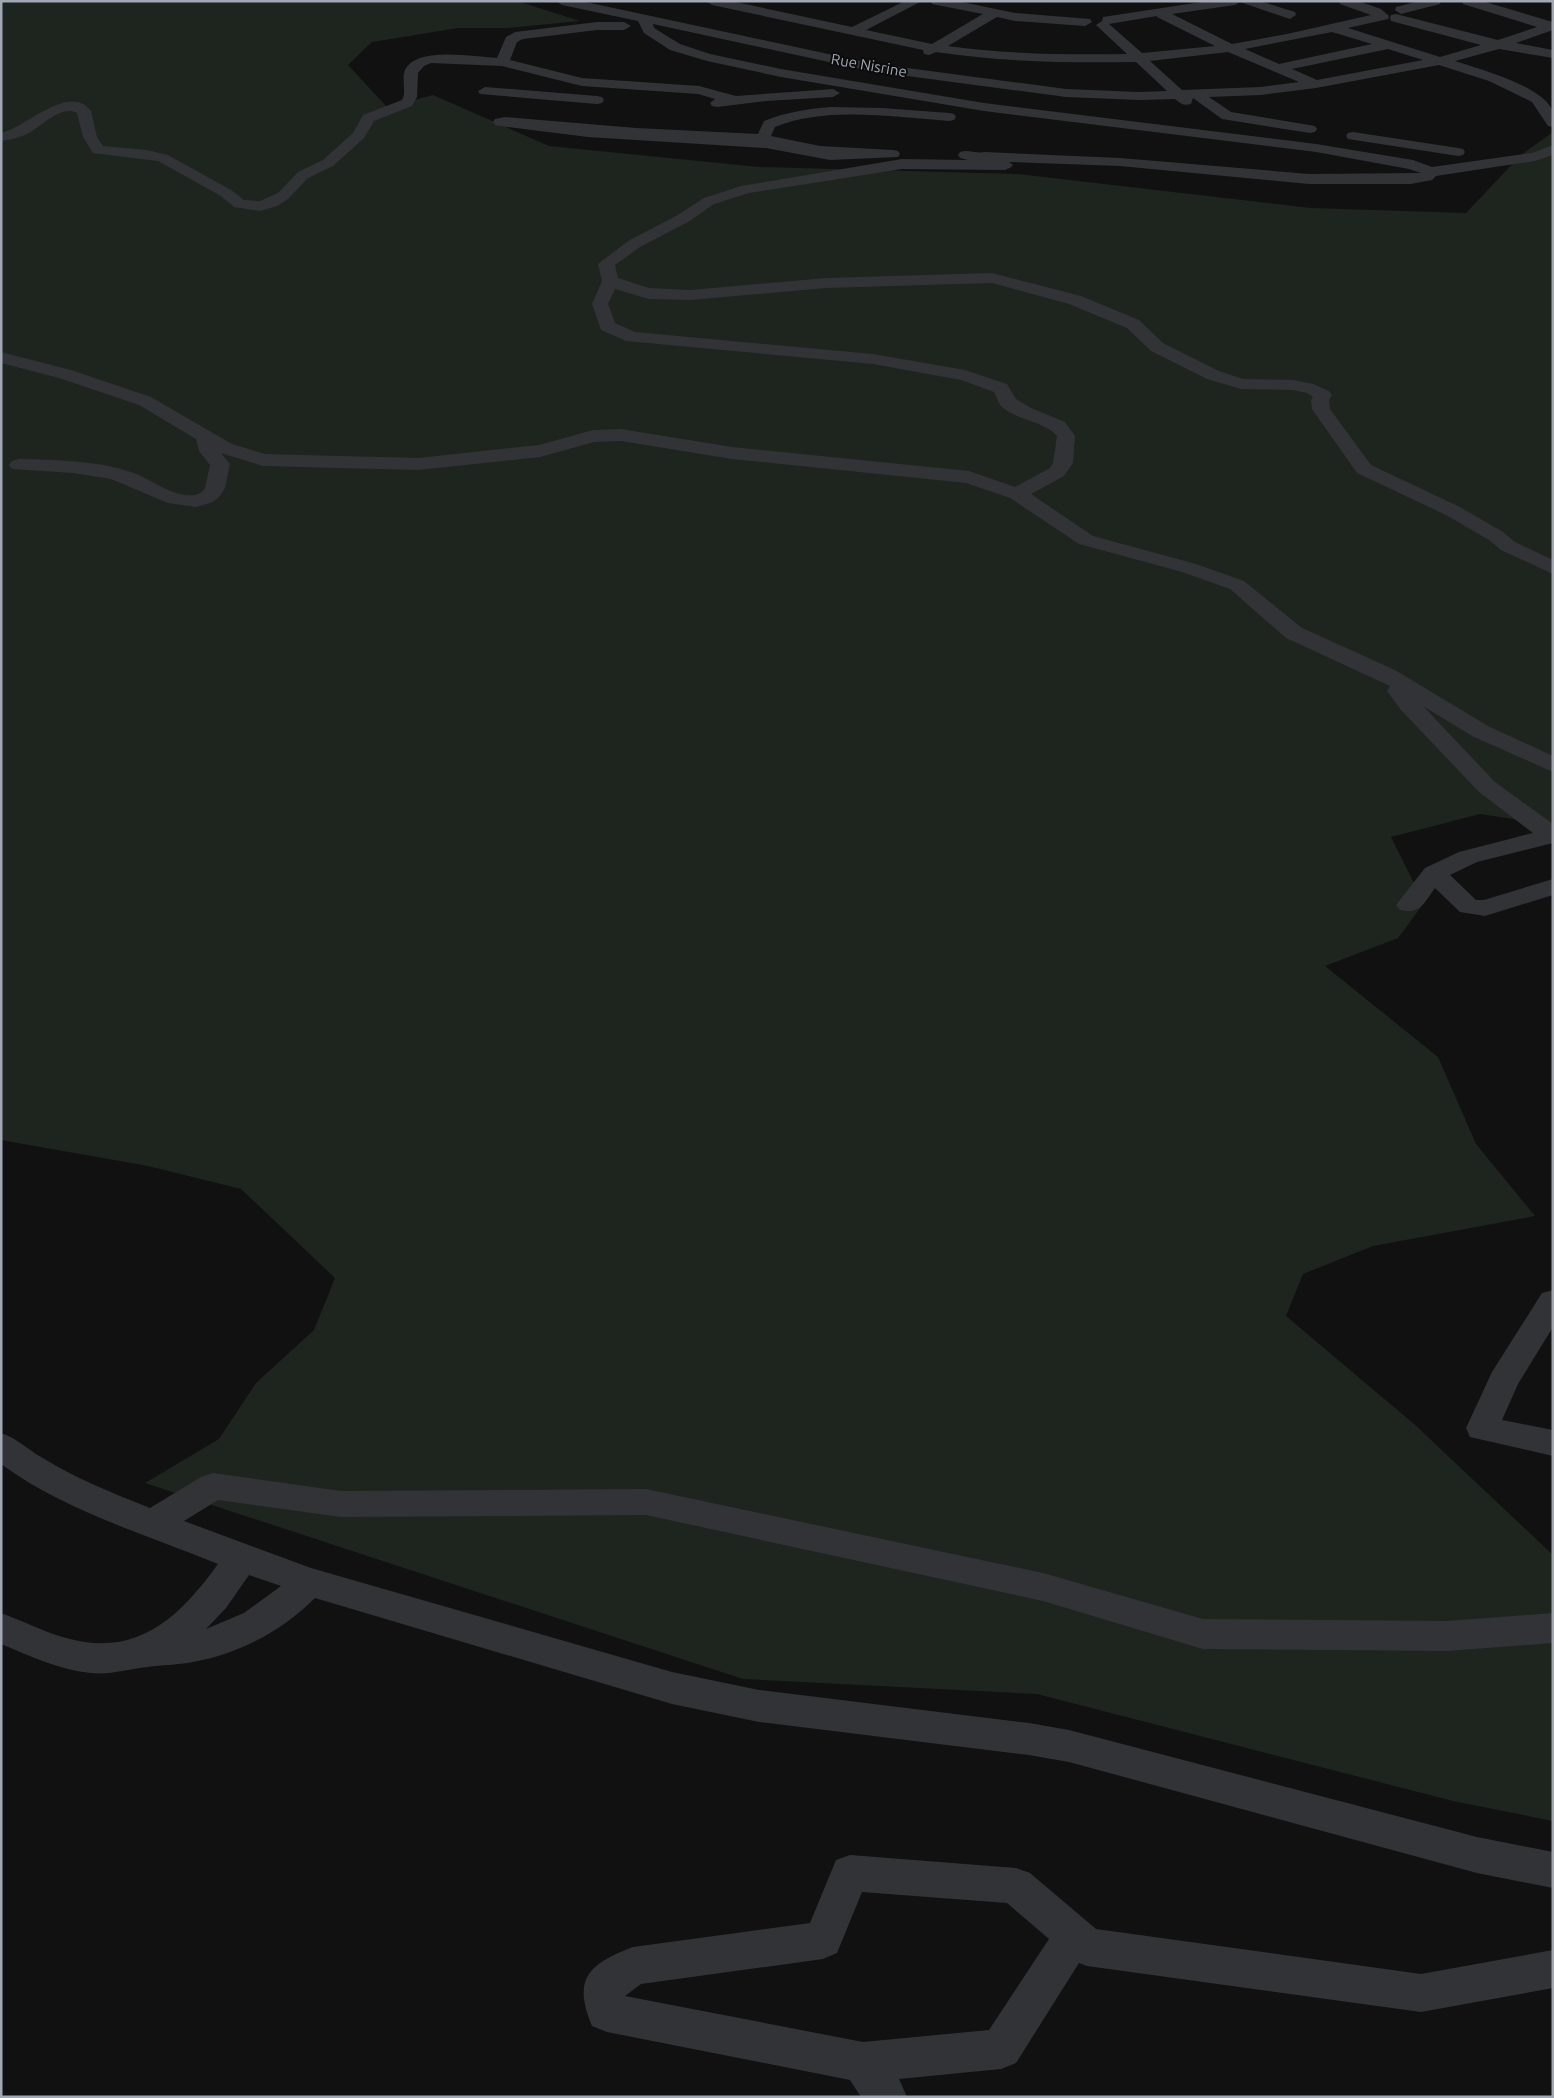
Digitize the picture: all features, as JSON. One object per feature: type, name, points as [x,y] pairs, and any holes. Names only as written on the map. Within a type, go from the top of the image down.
[{"type":"street","name":"Rue Nisrine","points":[[562,1],[646,23],[683,28],[892,70],[1047,90],[1139,96],[1260,91],[1316,84],[1441,61],[1500,44],[1551,26]]},
{"type":"street","points":[[853,31],[916,1]]},
{"type":"street","points":[[937,1],[993,14],[1033,19],[1097,19],[1162,14],[1235,1]]},
{"type":"street","points":[[1246,1],[1290,15]]},
{"type":"street","points":[[1345,1],[1392,13],[1484,42],[1553,54]]},
{"type":"street","points":[[1363,1],[1392,13]]},
{"type":"street","points":[[683,28],[712,11],[734,6],[962,53],[1035,58],[1137,58],[1230,48],[1334,28],[1435,1]]},
{"type":"street","points":[[1468,1],[1551,26]]},
{"type":"street","points":[[892,70],[993,14]]},
{"type":"street","points":[[1162,14],[1230,48],[1316,84]]},
{"type":"street","points":[[1097,19],[1137,58],[1179,94],[1201,124],[1220,136],[1316,148],[1413,165],[1429,174]]},
{"type":"street","points":[[758,44],[806,22]]},
{"type":"street","points":[[502,62],[511,40],[520,35],[597,26],[646,23],[657,37],[675,47],[707,57],[781,73],[984,107]]},
{"type":"street","points":[[1334,28],[1494,78],[1536,99],[1553,123]]},
{"type":"street","points":[[1278,68],[1390,45]]},
{"type":"street","points":[[1483,49],[1498,58]]},
{"type":"street","points":[[1,137],[20,132],[55,110],[65,107],[78,107],[84,111],[90,137],[95,148],[98,150],[147,154],[163,158],[226,193],[240,204],[260,206],[271,203],[283,196],[303,175],[328,163],[359,135],[368,118],[407,104],[411,95],[410,76],[418,62],[436,58],[502,62],[582,82],[699,90],[736,101]]},
{"type":"street","points":[[1030,88],[1035,58]]},
{"type":"street","points":[[1028,112],[1047,90]]},
{"type":"street","points":[[485,91],[608,101]]},
{"type":"street","points":[[1195,93],[1227,116],[1322,131]]},
{"type":"street","points":[[697,105],[834,94],[886,96],[1028,112],[1201,124]]},
{"type":"street","points":[[763,139],[769,124],[780,118],[799,114],[833,112],[968,118],[1201,124]]},
{"type":"street","points":[[880,154],[824,156],[766,144],[588,133],[500,122],[510,121],[626,131],[763,139],[820,150],[880,154],[965,155],[1120,162],[1309,178],[1411,179],[1429,174],[1535,157],[1553,149]]},
{"type":"street","points":[[1342,134],[1458,152]]},
{"type":"street","points":[[1227,152],[1351,161],[1429,174]]},
{"type":"street","points":[[965,155],[1005,165],[902,164],[746,189],[709,201],[682,219],[634,244],[606,264],[610,281],[600,304],[607,326],[632,337],[873,359],[965,375],[1001,388],[1008,402],[1024,412],[1058,426],[1066,436],[1063,463],[1057,472],[1017,494]]},
{"type":"street","points":[[610,281],[634,290],[661,295],[690,296],[770,287],[992,278],[1075,300],[1133,324],[1157,347],[1213,376],[1241,384],[1293,386],[1318,391],[1323,395],[1320,400],[1321,409],[1364,469],[1453,511],[1496,536],[1508,546],[1553,568]]},
{"type":"street","points":[[1,357],[65,374],[145,401],[225,448],[263,460],[418,464],[540,451],[593,436],[621,435],[732,453],[969,477],[1017,494],[1086,540],[1189,568],[1237,585],[1294,633],[1387,675],[1480,731],[1553,765]]},
{"type":"street","points":[[18,465],[50,466],[117,474],[169,496],[194,501],[207,497],[215,491],[220,464],[209,451],[204,437]]},
{"type":"street","points":[[1387,675],[1409,705],[1487,787],[1543,829],[1553,831]]},
{"type":"street","points":[[1409,905],[1434,873],[1468,857],[1553,836]]},
{"type":"street","points":[[1434,873],[1469,907],[1485,908],[1553,887]]},
{"type":"street","points":[[1553,1301],[1503,1381],[1482,1428],[1553,1443]]},
{"type":"street","points":[[1,1446],[28,1466],[86,1497],[241,1558],[309,1582],[672,1688],[759,1706],[1029,1739],[1069,1746],[1477,1855],[1553,1870]]},
{"type":"street","points":[[151,1524],[214,1486],[341,1504],[646,1502],[1043,1586],[1203,1634],[1448,1636],[1553,1628]]},
{"type":"street","points":[[144,1652],[164,1642],[191,1622],[218,1593],[241,1558]]},
{"type":"street","points":[[1,1628],[51,1649],[71,1655],[93,1658],[114,1658],[144,1652],[189,1648],[218,1640],[256,1622],[281,1608],[309,1582]]},
{"type":"street","points":[[1074,1936],[1001,2050],[863,2062],[607,2012],[603,1986],[634,1966],[823,1940],[850,1873],[1016,1886],[1087,1947],[1421,1993],[1553,1969]]},
{"type":"street","points":[[863,2062],[886,2097]]},
{"type":"shaded area","points":[[1,1],[517,1],[580,21],[508,28],[458,28],[372,42],[348,65],[387,107],[433,95],[549,146],[759,167],[1018,174],[1311,208],[1466,213],[1521,155],[1553,132],[1553,825],[1480,814],[1391,837],[1424,903],[1398,938],[1325,966],[1438,1057],[1476,1144],[1535,1216],[1373,1246],[1303,1274],[1286,1316],[1414,1424],[1553,1555],[1553,1821],[1453,1801],[1037,1694],[743,1679],[145,1483],[219,1439],[256,1383],[314,1330],[335,1278],[241,1189],[148,1166],[1,1140]]}]
